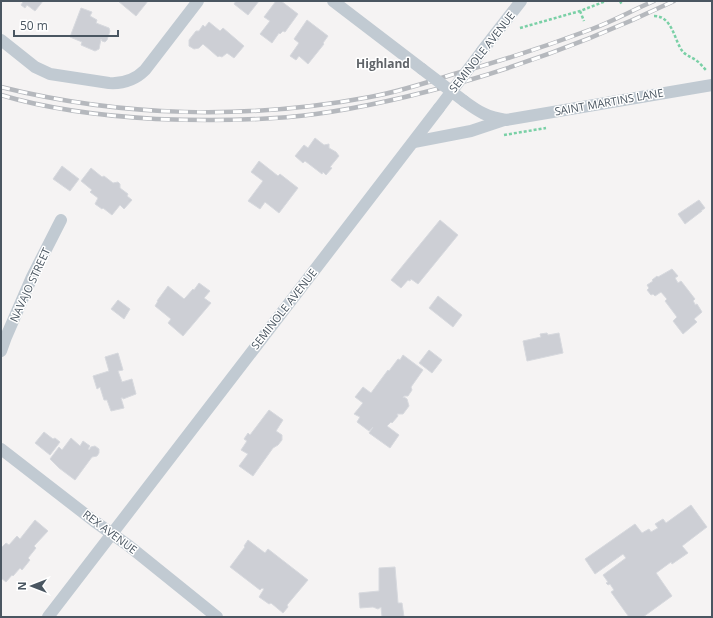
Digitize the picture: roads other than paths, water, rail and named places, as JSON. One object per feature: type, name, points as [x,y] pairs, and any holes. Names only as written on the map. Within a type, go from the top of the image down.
[{"type":"street","points":[[1,40],[35,67],[50,74],[117,84],[128,82],[145,70],[198,1]]},
{"type":"street","name":"SAINT MARTINS LANE","points":[[333,1],[451,92],[482,114],[493,118],[506,120]]},
{"type":"street","name":"SEMINOLE AVENUE","points":[[48,617],[521,1]]},
{"type":"street","name":"SAINT MARTINS LANE","points":[[414,142],[471,131],[506,120],[712,85]]},
{"type":"street","name":"NAVAJO STREET","points":[[1,352],[32,277],[62,220]]},
{"type":"street","name":"REX AVENUE","points":[[1,449],[217,617]]},
{"type":"railway","points":[[1,87],[46,97],[92,104],[185,112],[231,112],[324,104],[391,93],[506,59],[608,23],[654,1]]},
{"type":"railway","points":[[1,95],[39,105],[78,112],[156,119],[236,120],[316,114],[392,100],[493,73],[572,45],[674,1]]},
{"type":"district","name":"Highland","points":[[383,64]]}]
